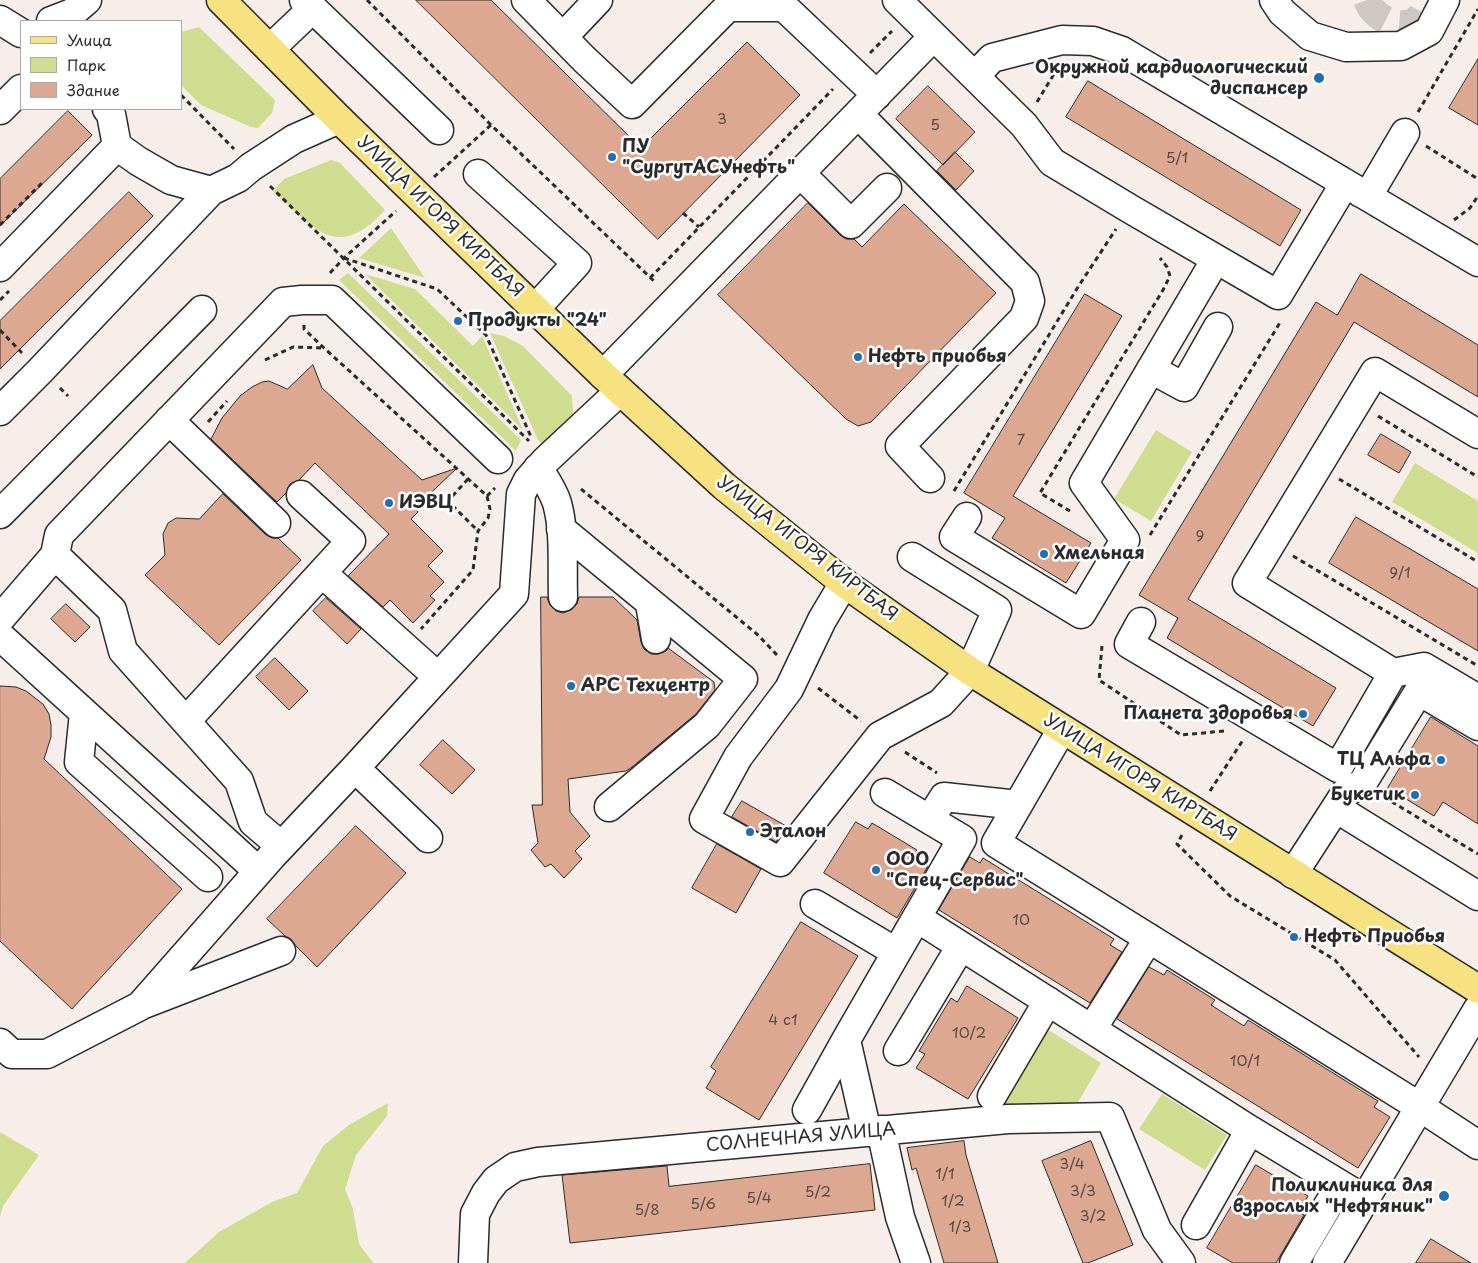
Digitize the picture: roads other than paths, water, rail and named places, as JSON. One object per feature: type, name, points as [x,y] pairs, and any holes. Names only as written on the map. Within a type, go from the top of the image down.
[{"type":"main road","name":"УЛИЦА ИГОРЯ КИРТБАЯ","points":[[221,0],[339,119],[612,383],[724,486],[844,583],[970,671],[1478,989]]},
{"type":"street","points":[[54,20],[72,13],[87,0]]},
{"type":"street","points":[[526,0],[632,104],[728,7],[784,7],[851,70],[867,104],[1025,282],[1030,301],[1024,318],[900,446],[930,478]]},
{"type":"street","points":[[562,37],[598,0]]},
{"type":"street","points":[[1274,0],[1282,12],[1310,36],[1346,47],[1401,46],[1429,31],[1445,0]]},
{"type":"street","points":[[270,49],[309,4],[439,130]]},
{"type":"street","points":[[904,6],[933,37],[1024,125],[1052,162],[1278,295],[1353,188]]},
{"type":"street","points":[[0,20],[20,31]]},
{"type":"street","points":[[140,1006],[258,871],[514,594],[521,494],[539,459],[612,383],[681,296],[933,37]]},
{"type":"street","points":[[974,76],[992,58],[1062,40],[1093,42],[1122,51],[1353,188],[1475,254]]},
{"type":"street","points":[[0,110],[20,90]]},
{"type":"street","points":[[108,110],[111,114],[117,146],[138,161],[171,180],[211,191]]},
{"type":"street","points":[[0,411],[211,191],[238,178],[251,167],[294,139],[339,119]]},
{"type":"street","points":[[1353,188],[1372,189],[1406,134]]},
{"type":"street","points":[[0,266],[117,146]]},
{"type":"street","points":[[800,173],[851,224],[887,188]]},
{"type":"street","points":[[478,174],[577,263],[535,309]]},
{"type":"street","points":[[959,506],[954,536],[1081,614],[1125,540],[1084,483],[1216,259]]},
{"type":"street","points":[[0,619],[55,555],[59,535],[282,302],[332,300],[498,459]]},
{"type":"street","points":[[0,514],[202,310]]},
{"type":"street","points":[[1151,369],[1184,387],[1218,327]]},
{"type":"street","points":[[1478,434],[1375,372],[1248,583],[1393,673],[1424,667],[1478,699]]},
{"type":"street","points":[[169,420],[276,523]]},
{"type":"street","points":[[539,459],[557,503],[561,529],[563,597]]},
{"type":"street","points":[[186,721],[351,541],[301,495]]},
{"type":"street","points":[[561,529],[743,680],[707,725],[609,807]]},
{"type":"street","points":[[55,555],[112,610],[123,651],[239,781],[252,822],[281,846]]},
{"type":"street","points":[[844,583],[822,620],[789,689],[738,758],[704,819],[780,862],[880,736],[941,703],[970,671],[997,610],[912,557]]},
{"type":"street","points":[[322,573],[438,677]]},
{"type":"street","points":[[650,604],[656,639]]},
{"type":"street","points":[[1141,622],[1130,644],[1338,768],[1393,673]]},
{"type":"street","points":[[0,636],[258,871]]},
{"type":"street","points":[[1293,874],[1346,792],[1362,784],[1419,691],[1478,726]]},
{"type":"street","points":[[84,713],[79,762],[208,877]]},
{"type":"street","points":[[1062,729],[996,843],[1478,1145]]},
{"type":"street","points":[[355,768],[428,838]]},
{"type":"street","points":[[807,1110],[962,839],[885,793]]},
{"type":"street","points":[[930,819],[944,797],[1018,805]]},
{"type":"street","points":[[1336,808],[1478,896]]},
{"type":"street","points":[[815,904],[896,952]]},
{"type":"street","points":[[926,923],[1250,1130],[1364,1200]]},
{"type":"street","points":[[1092,1029],[1149,938]]},
{"type":"street","points":[[898,1051],[961,946]]},
{"type":"street","points":[[0,1043],[12,1054],[47,1054],[140,1006],[281,951]]},
{"type":"street","points":[[992,1096],[1048,1001]]},
{"type":"street","points":[[1326,1263],[1478,1009]]},
{"type":"street","points":[[846,1040],[916,1263]]},
{"type":"street","name":"СОЛНЕЧНАЯ УЛИЦА","points":[[473,1263],[476,1214],[486,1193],[496,1180],[515,1167],[538,1162],[1008,1119],[1110,1117],[1157,1230],[1181,1263]]},
{"type":"street","points":[[1196,1225],[1250,1130]]},
{"type":"street","points":[[1294,1263],[1340,1185]]},
{"type":"tunnel","points":[[1367,0],[1380,17],[1389,22],[1399,24],[1409,23],[1417,19],[1423,12],[1426,0]]},
{"type":"place","name":"Окружной кардиологический диспансер","points":[[1319,78]]},
{"type":"place","name":"ПУ \"СургутАСУнефть\"","points":[[612,157]]},
{"type":"place","name":"Продукты \"24\"","points":[[458,321]]},
{"type":"place","name":"Нефть приобья","points":[[858,357]]},
{"type":"place","name":"ИЭВЦ","points":[[389,503]]},
{"type":"place","name":"Хмельная","points":[[1044,554]]},
{"type":"place","name":"АРС Техцентр","points":[[571,686]]},
{"type":"place","name":"Планета здоровья","points":[[1303,714]]},
{"type":"place","name":"ТЦ Альфа","points":[[1441,760]]},
{"type":"place","name":"Букетик","points":[[1415,795]]},
{"type":"place","name":"Эталон","points":[[750,832]]},
{"type":"place","name":"ООО \"Спец-Сервис\"","points":[[876,870]]},
{"type":"place","name":"Нефть Приобья","points":[[1294,937]]},
{"type":"place","name":"Поликлиника для взрослых \"Нефтяник\"","points":[[1444,1196]]}]
